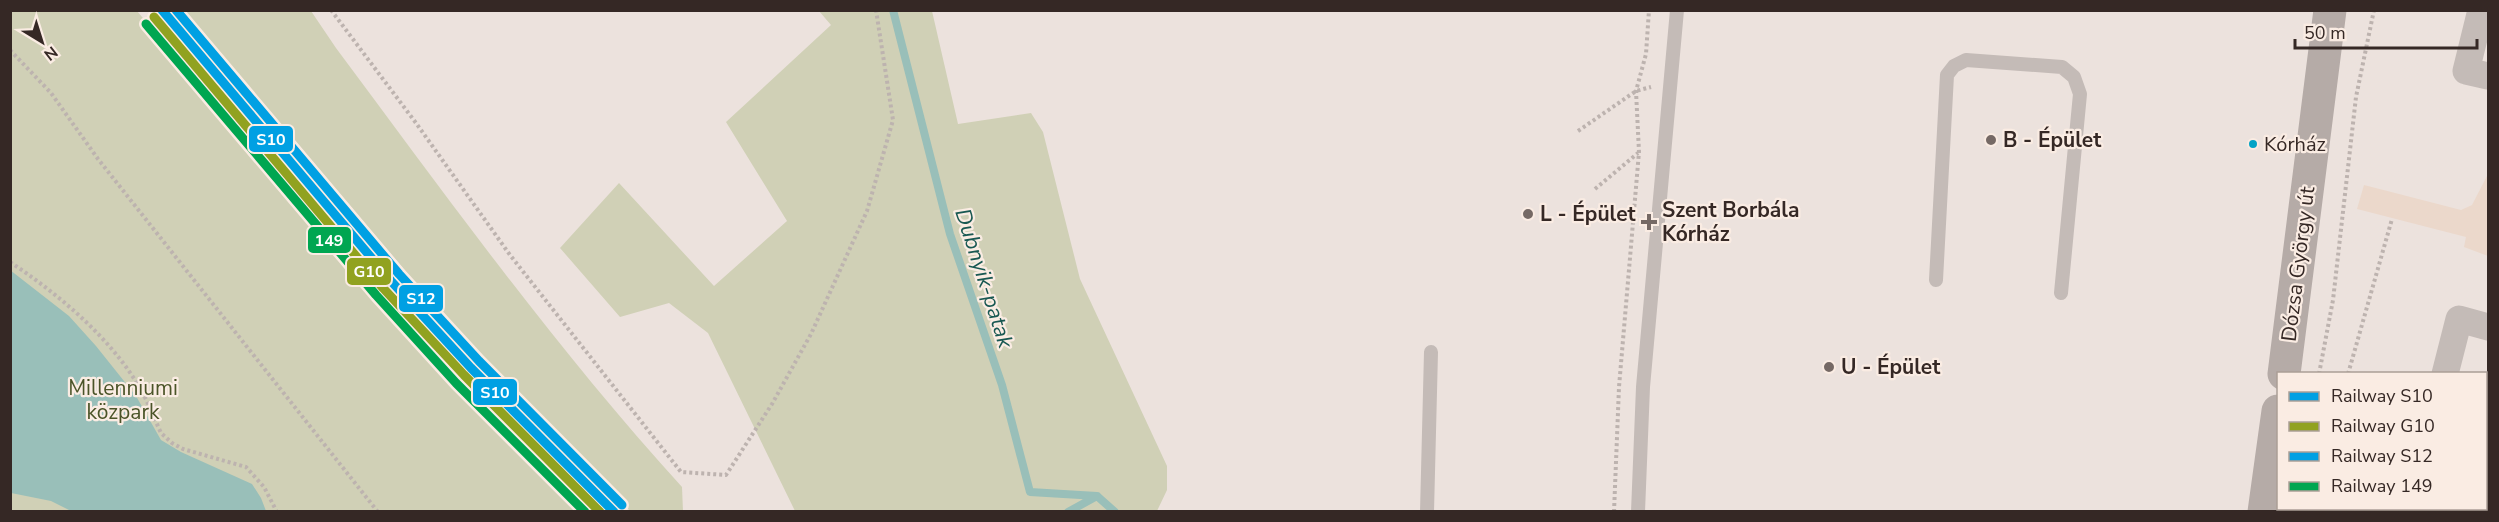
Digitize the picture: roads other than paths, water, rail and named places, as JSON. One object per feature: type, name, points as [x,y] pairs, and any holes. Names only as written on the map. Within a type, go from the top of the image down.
[{"type":"street","name":"Dózsa György út","points":[[2284,372],[2330,10]]},
{"type":"street","points":[[2481,10],[2466,70],[2488,76]]},
{"type":"street","points":[[2446,372],[2459,319],[2488,327]]},
{"type":"street","points":[[2264,512],[2277,418]]},
{"type":"lane","points":[[1638,512],[1643,387],[1677,10]]},
{"type":"lane","points":[[1936,280],[1947,75],[1954,66],[1966,60],[2062,67],[2074,77],[2080,94],[2061,293]]},
{"type":"lane","points":[[1427,512],[1431,352]]},
{"type":"water","points":[[10,270],[69,316],[96,346],[136,396],[161,440],[181,452],[252,484],[266,511],[71,511],[51,501],[11,493]]},
{"type":"waterway","name":"Dubnyik-patak","points":[[893,10],[950,234],[1002,385],[1030,492],[1097,496]]},
{"type":"waterway","name":"Dubnyik-patak","points":[[1068,512],[1097,496],[1115,512]]},
{"type":"rail line","name":"S10","points":[[162,10],[391,281],[471,368],[614,512]]},
{"type":"rail line","name":"S12","points":[[176,10],[399,274],[479,361],[622,505]]},
{"type":"rail line","name":"G10","points":[[154,17],[383,288],[464,375],[600,512]]},
{"type":"rail line","name":"149","points":[[146,24],[376,295],[456,383],[585,512]]},
{"type":"place","name":"B - Épület","points":[[1991,140]]},
{"type":"place","name":"Kórház","points":[[2253,144]]},
{"type":"place","name":"L - Épület","points":[[1528,214]]},
{"type":"place","name":"Szent Borbála Kórház","points":[[1649,222]]},
{"type":"place","name":"U - Épület","points":[[1829,367]]},
{"type":"park label","name":"Millenniumi közpark","points":[[123,400]]}]
